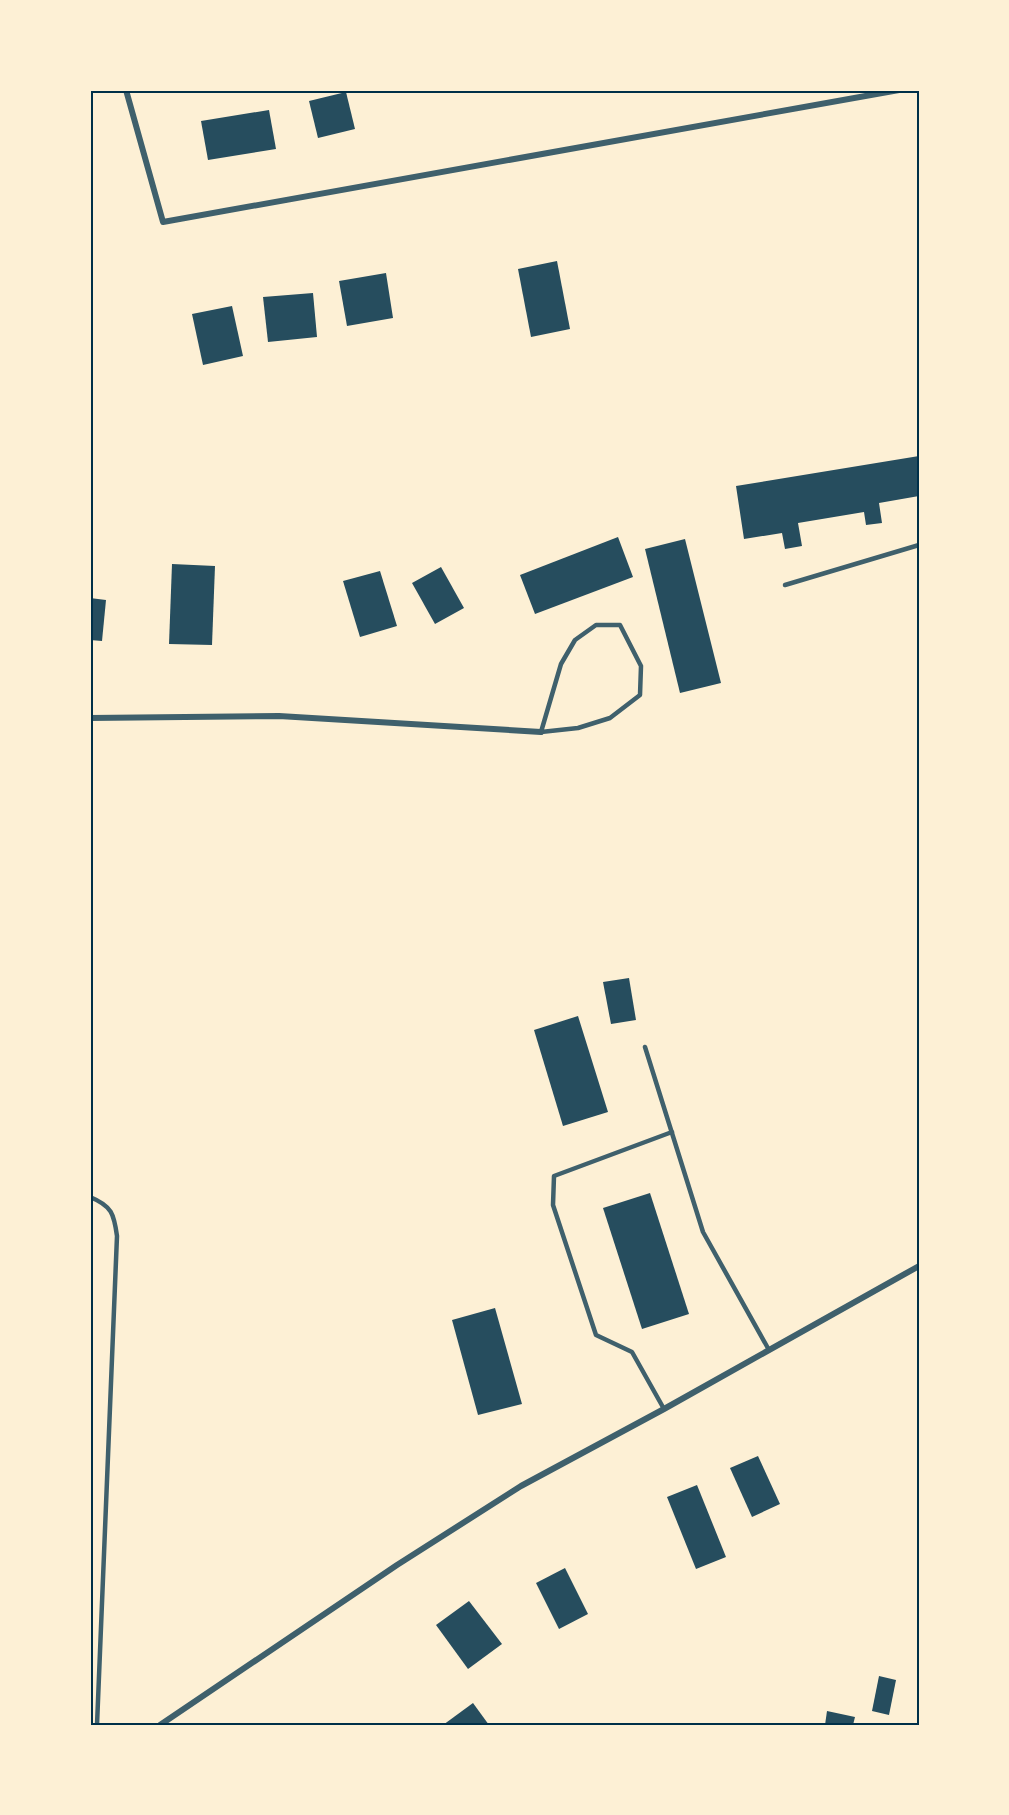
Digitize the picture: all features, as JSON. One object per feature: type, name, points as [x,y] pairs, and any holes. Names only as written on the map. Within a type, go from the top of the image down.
[{"type":"street","points":[[126,90],[163,222],[899,90]]},
{"type":"street","points":[[90,718],[279,716],[540,732]]},
{"type":"street","points":[[160,1725],[397,1565],[521,1486],[919,1266]]},
{"type":"lane","points":[[785,585],[919,545]]},
{"type":"lane","points":[[596,625],[620,625],[641,666],[640,695],[610,718],[578,728],[540,732],[561,664],[575,640],[596,625]]},
{"type":"lane","points":[[645,1047],[703,1232],[769,1350]]},
{"type":"lane","points":[[664,1409],[632,1352],[596,1335],[553,1205],[554,1176],[672,1132]]},
{"type":"lane","points":[[90,1197],[104,1203],[111,1210],[117,1236],[98,1725]]},
{"type":"building","points":[[346,92],[355,129],[318,138],[309,101]]},
{"type":"building","points":[[269,110],[276,149],[208,160],[201,121]]},
{"type":"building","points":[[557,261],[570,329],[531,337],[518,269]]},
{"type":"building","points":[[386,273],[393,318],[347,326],[339,281]]},
{"type":"building","points":[[313,293],[317,337],[268,342],[263,297]]},
{"type":"building","points":[[232,306],[243,356],[203,365],[192,314]]},
{"type":"building","points":[[919,456],[919,496],[879,503],[882,523],[866,525],[864,512],[798,523],[802,546],[785,549],[782,533],[744,539],[736,486]]},
{"type":"building","points":[[618,537],[633,577],[535,614],[520,575]]},
{"type":"building","points":[[685,539],[721,683],[680,693],[645,549]]},
{"type":"building","points":[[172,564],[215,566],[212,645],[169,644]]},
{"type":"building","points":[[441,567],[464,608],[435,624],[412,583]]},
{"type":"building","points":[[380,571],[397,626],[360,637],[343,581]]},
{"type":"building","points":[[90,598],[106,600],[102,641],[90,640]]},
{"type":"building","points":[[629,978],[636,1020],[611,1024],[603,982]]},
{"type":"building","points":[[578,1016],[608,1112],[563,1126],[534,1030]]},
{"type":"building","points":[[650,1193],[689,1314],[642,1329],[603,1208]]},
{"type":"building","points":[[495,1308],[522,1404],[478,1415],[452,1320]]},
{"type":"building","points":[[758,1456],[780,1504],[752,1517],[730,1468]]},
{"type":"building","points":[[697,1485],[726,1557],[696,1569],[667,1497]]},
{"type":"building","points":[[565,1568],[588,1614],[559,1629],[536,1583]]},
{"type":"building","points":[[469,1601],[502,1644],[468,1669],[436,1625]]},
{"type":"building","points":[[879,1676],[896,1680],[889,1715],[872,1711]]},
{"type":"building","points":[[473,1703],[489,1725],[443,1725]]},
{"type":"building","points":[[827,1711],[855,1717],[853,1725],[825,1725]]}]
